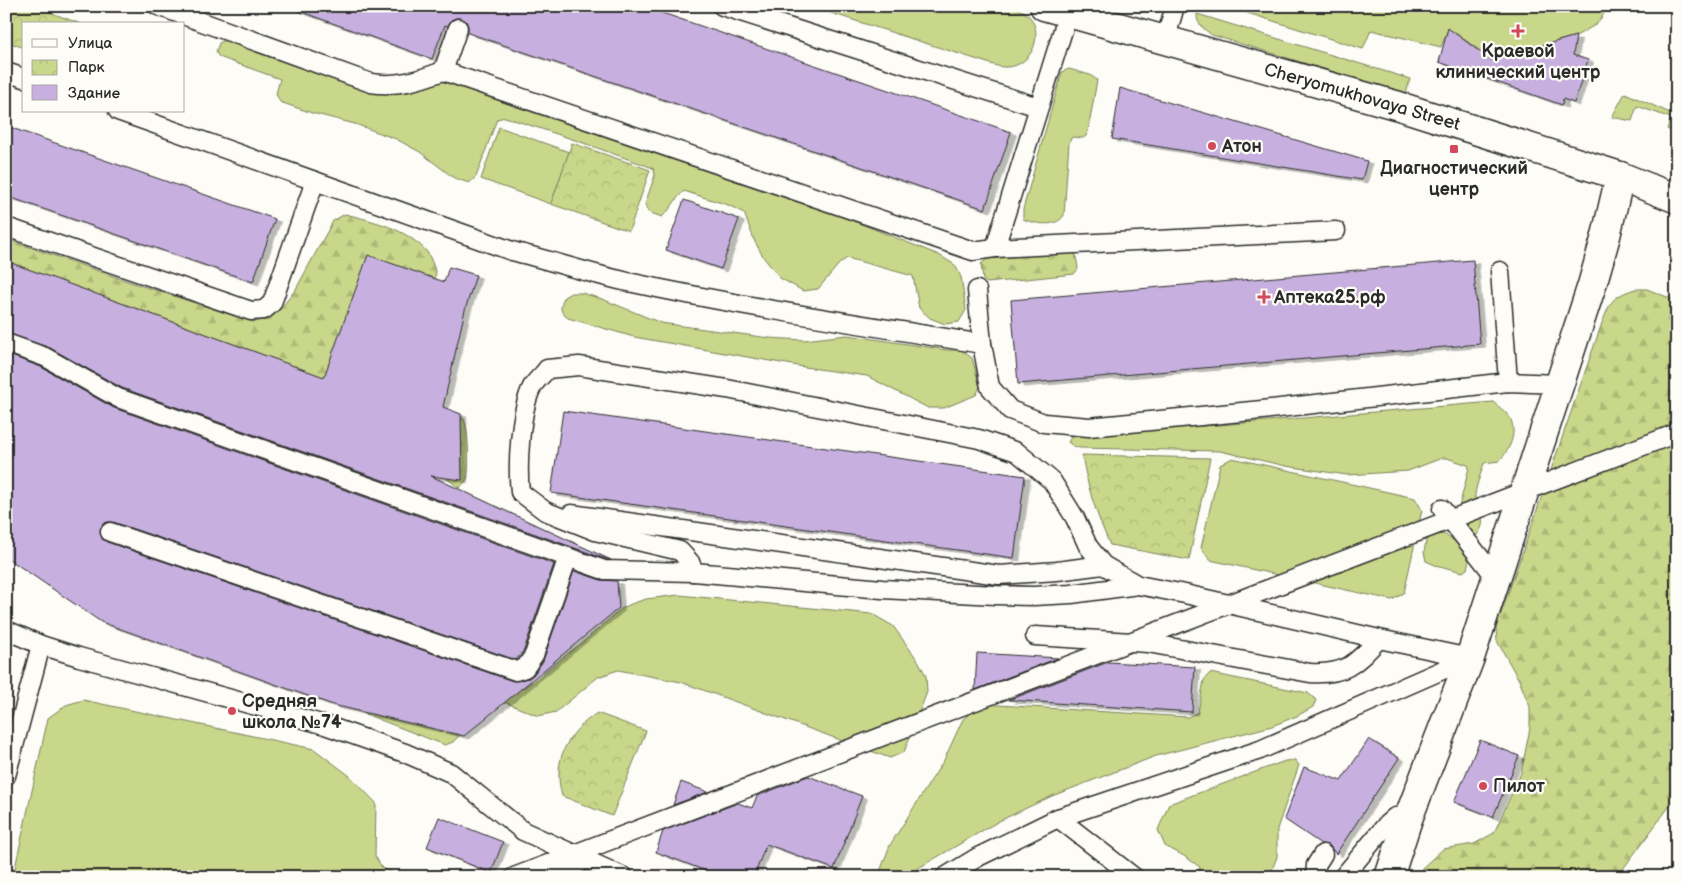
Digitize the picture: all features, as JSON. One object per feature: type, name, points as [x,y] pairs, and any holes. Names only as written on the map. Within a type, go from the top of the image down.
[{"type":"street","name":"Cheryomukhovaya Street","points":[[1056,10],[1399,106],[1620,176],[1677,199]]},
{"type":"street","points":[[1389,877],[1408,819],[1470,658],[1497,579],[1606,236],[1620,176]]},
{"type":"lane","points":[[158,6],[371,83],[386,85],[403,84],[444,71],[973,251],[995,248],[1336,231]]},
{"type":"lane","points":[[722,6],[1038,107]]},
{"type":"lane","points":[[1165,41],[1175,6]]},
{"type":"lane","points":[[995,248],[1038,107],[1056,10]]},
{"type":"lane","points":[[444,71],[458,28]]},
{"type":"lane","points":[[6,72],[22,77]]},
{"type":"lane","points":[[121,112],[512,251],[631,283],[761,308],[982,344]]},
{"type":"lane","points":[[6,227],[251,311],[264,310],[272,303],[315,182]]},
{"type":"lane","points":[[1500,271],[1508,382]]},
{"type":"lane","points":[[977,290],[982,344],[990,387],[1010,410],[1044,423],[1089,427],[1262,410],[1508,382],[1560,384]]},
{"type":"lane","points":[[6,343],[45,357],[118,398],[604,570],[694,572],[882,589],[996,596],[1071,594],[1138,585],[1470,658]]},
{"type":"lane","points":[[694,572],[690,562],[680,551],[595,532],[546,511],[520,492],[518,475],[524,411],[532,386],[548,369],[579,366],[747,393],[979,439],[1018,452],[1052,480],[1075,518],[1088,546],[1103,565],[1138,585]]},
{"type":"lane","points":[[514,877],[1677,433]]},
{"type":"lane","points":[[1442,509],[1497,579]]},
{"type":"lane","points":[[546,511],[999,575],[1057,571],[1103,565]]},
{"type":"lane","points":[[110,532],[516,671],[525,668],[534,655],[568,557]]},
{"type":"lane","points":[[6,630],[41,645],[79,657],[325,726],[405,753],[451,773],[523,831],[624,877]]},
{"type":"lane","points":[[1035,636],[1148,643],[1310,673],[1325,674],[1338,672],[1357,662],[1380,639]]},
{"type":"lane","points":[[6,776],[41,645]]},
{"type":"lane","points":[[945,877],[978,857],[1058,818],[1260,750],[1470,658]]},
{"type":"lane","points":[[1343,877],[1387,824],[1395,817],[1408,819]]},
{"type":"lane","points":[[1058,818],[1134,877]]},
{"type":"lane","points":[[1315,877],[1316,864],[1323,854]]},
{"type":"lane","points":[[554,877],[585,860]]},
{"type":"green space","points":[[6,6],[33,6],[76,22],[22,22],[22,47],[6,41]]},
{"type":"green space","points":[[809,6],[1008,6],[1023,11],[1031,18],[1036,36],[1030,54],[1024,61],[1015,66],[1002,67]]},
{"type":"green space","name":"Краевой клинический центр","points":[[1225,6],[1609,6],[1597,24],[1576,36],[1491,60],[1448,29],[1441,47],[1371,30],[1363,49]]},
{"type":"green space","points":[[1197,14],[1410,79],[1406,94],[1212,35],[1199,23]]},
{"type":"green space","points":[[226,40],[367,91],[398,92],[445,80],[811,204],[939,255],[955,265],[961,277],[966,310],[959,322],[945,324],[930,318],[919,308],[913,276],[847,258],[839,264],[818,289],[803,291],[780,278],[764,258],[755,242],[744,213],[728,205],[684,191],[662,217],[648,212],[645,204],[655,175],[653,168],[505,117],[497,119],[476,177],[469,183],[454,178],[420,152],[396,139],[355,124],[312,113],[280,102],[276,94],[280,79],[219,57],[216,52],[219,43]]},
{"type":"green space","points":[[1069,69],[1090,75],[1097,80],[1088,131],[1083,138],[1072,137],[1069,142],[1064,215],[1056,222],[1045,224],[1033,222],[1023,219],[1023,209],[1062,72]]},
{"type":"green space","points":[[1625,93],[1677,116],[1677,134],[1667,129],[1671,118],[1637,106],[1632,121],[1612,117]]},
{"type":"green space","points":[[499,127],[569,152],[551,204],[481,179]]},
{"type":"green space","points":[[572,143],[650,170],[629,231],[551,204]]},
{"type":"green space","points":[[345,214],[378,223],[410,237],[427,252],[431,260],[436,274],[433,280],[434,407],[457,414],[463,418],[467,429],[468,474],[467,479],[459,488],[421,458],[319,420],[6,324],[6,239],[254,322],[268,319],[282,307],[296,289],[333,221]]},
{"type":"green space","points":[[1070,252],[1076,255],[1078,269],[1074,274],[987,283],[983,280],[981,264],[987,259]]},
{"type":"green space","points":[[1635,289],[1647,289],[1677,301],[1677,796],[1617,877],[1419,877],[1422,868],[1443,849],[1474,844],[1494,833],[1521,773],[1530,728],[1530,707],[1519,680],[1497,641],[1496,628],[1602,323],[1616,297]]},
{"type":"green space","points":[[571,293],[582,293],[602,299],[661,323],[769,338],[804,340],[847,335],[947,350],[961,350],[972,358],[980,387],[976,395],[944,408],[928,408],[867,376],[804,367],[634,337],[568,318],[563,314],[561,306],[564,297]]},
{"type":"green space","points":[[1493,402],[1509,417],[1512,423],[1513,434],[1508,449],[1499,461],[1484,463],[1475,495],[1476,503],[1482,516],[1482,525],[1477,535],[1471,534],[1460,518],[1458,511],[1469,468],[1468,465],[1447,458],[1442,458],[1408,471],[1347,475],[1286,466],[1220,451],[1080,448],[1068,442],[1073,434],[1220,425]]},
{"type":"green space","points":[[1082,455],[1210,458],[1189,560],[1110,545],[1093,501]]},
{"type":"green space","points":[[1232,458],[1415,498],[1422,510],[1404,593],[1392,600],[1210,560],[1201,548],[1220,465]]},
{"type":"green space","points":[[48,522],[518,687],[525,687],[584,641],[621,609],[646,599],[679,595],[872,614],[893,626],[919,662],[926,676],[927,692],[904,752],[890,758],[681,682],[618,670],[598,677],[556,712],[538,716],[507,703],[492,703],[453,742],[445,745],[303,690],[103,618]]},
{"type":"green space","points":[[1444,534],[1456,542],[1469,560],[1467,569],[1463,572],[1426,561],[1424,552],[1427,536]]},
{"type":"green space","points":[[1210,673],[1308,693],[1316,700],[1313,707],[1272,726],[1156,756],[1052,796],[999,821],[903,877],[878,877],[890,845],[944,760],[963,719],[982,704],[1188,717],[1198,712],[1204,680]]},
{"type":"green space","points":[[83,700],[314,749],[350,776],[376,803],[375,856],[383,869],[409,877],[13,877],[48,718],[66,705]]},
{"type":"green space","points":[[597,713],[646,731],[612,816],[562,796],[559,783],[559,771],[564,748],[577,729]]},
{"type":"green space","points":[[1295,760],[1299,765],[1277,829],[1277,857],[1269,877],[1196,877],[1200,867],[1165,846],[1158,830],[1169,804],[1285,761]]},
{"type":"building","points":[[296,6],[642,6],[1011,132],[985,209],[468,33],[466,21],[461,18],[451,20],[448,26],[445,25],[432,59],[296,10]]},
{"type":"building","points":[[1448,28],[1491,60],[1576,36],[1573,55],[1588,60],[1574,103],[1563,99],[1562,105],[1439,62]]},
{"type":"building","points":[[1120,88],[1367,161],[1362,180],[1112,139]]},
{"type":"building","points":[[6,126],[275,219],[253,282],[6,196]]},
{"type":"building","points":[[684,200],[739,219],[721,269],[666,250]]},
{"type":"building","points":[[368,255],[444,282],[449,267],[476,275],[465,310],[443,407],[461,414],[462,480],[431,476],[611,560],[122,388],[50,348],[6,333],[6,261],[324,377]]},
{"type":"building","points":[[1473,260],[1480,344],[1018,384],[1011,300]]},
{"type":"building","points":[[6,354],[41,367],[114,408],[554,564],[524,650],[516,660],[113,522],[103,524],[100,529],[102,539],[107,542],[513,681],[529,678],[543,661],[574,571],[601,580],[617,581],[619,608],[464,736],[333,705],[101,622],[6,557]]},
{"type":"building","points":[[563,411],[1025,476],[1014,558],[551,493]]},
{"type":"building","points":[[977,653],[1058,658],[975,690]]},
{"type":"building","points":[[1108,662],[1195,667],[1192,712],[1009,700]]},
{"type":"building","points":[[1369,739],[1399,758],[1336,854],[1329,845],[1321,844],[1284,819],[1304,767],[1341,781]]},
{"type":"building","name":"Пилот","points":[[1480,740],[1519,756],[1493,817],[1454,802]]},
{"type":"building","points":[[808,776],[862,796],[834,869],[766,844],[754,877],[722,877],[656,852],[663,831],[738,803],[752,808],[757,796]]},
{"type":"building","points":[[681,782],[708,792],[673,805]]},
{"type":"building","points":[[439,817],[503,842],[491,873],[427,847]]},
{"type":"place","name":"Краевой клинический центр","points":[[1518,31]]},
{"type":"place","name":"Атон","points":[[1212,146]]},
{"type":"place","name":"Диагностический центр","points":[[1454,149]]},
{"type":"place","name":"Аптека25.рф","points":[[1264,297]]},
{"type":"place","name":"Средняя школа №74","points":[[232,711]]},
{"type":"place","name":"Пилот","points":[[1483,786]]}]
